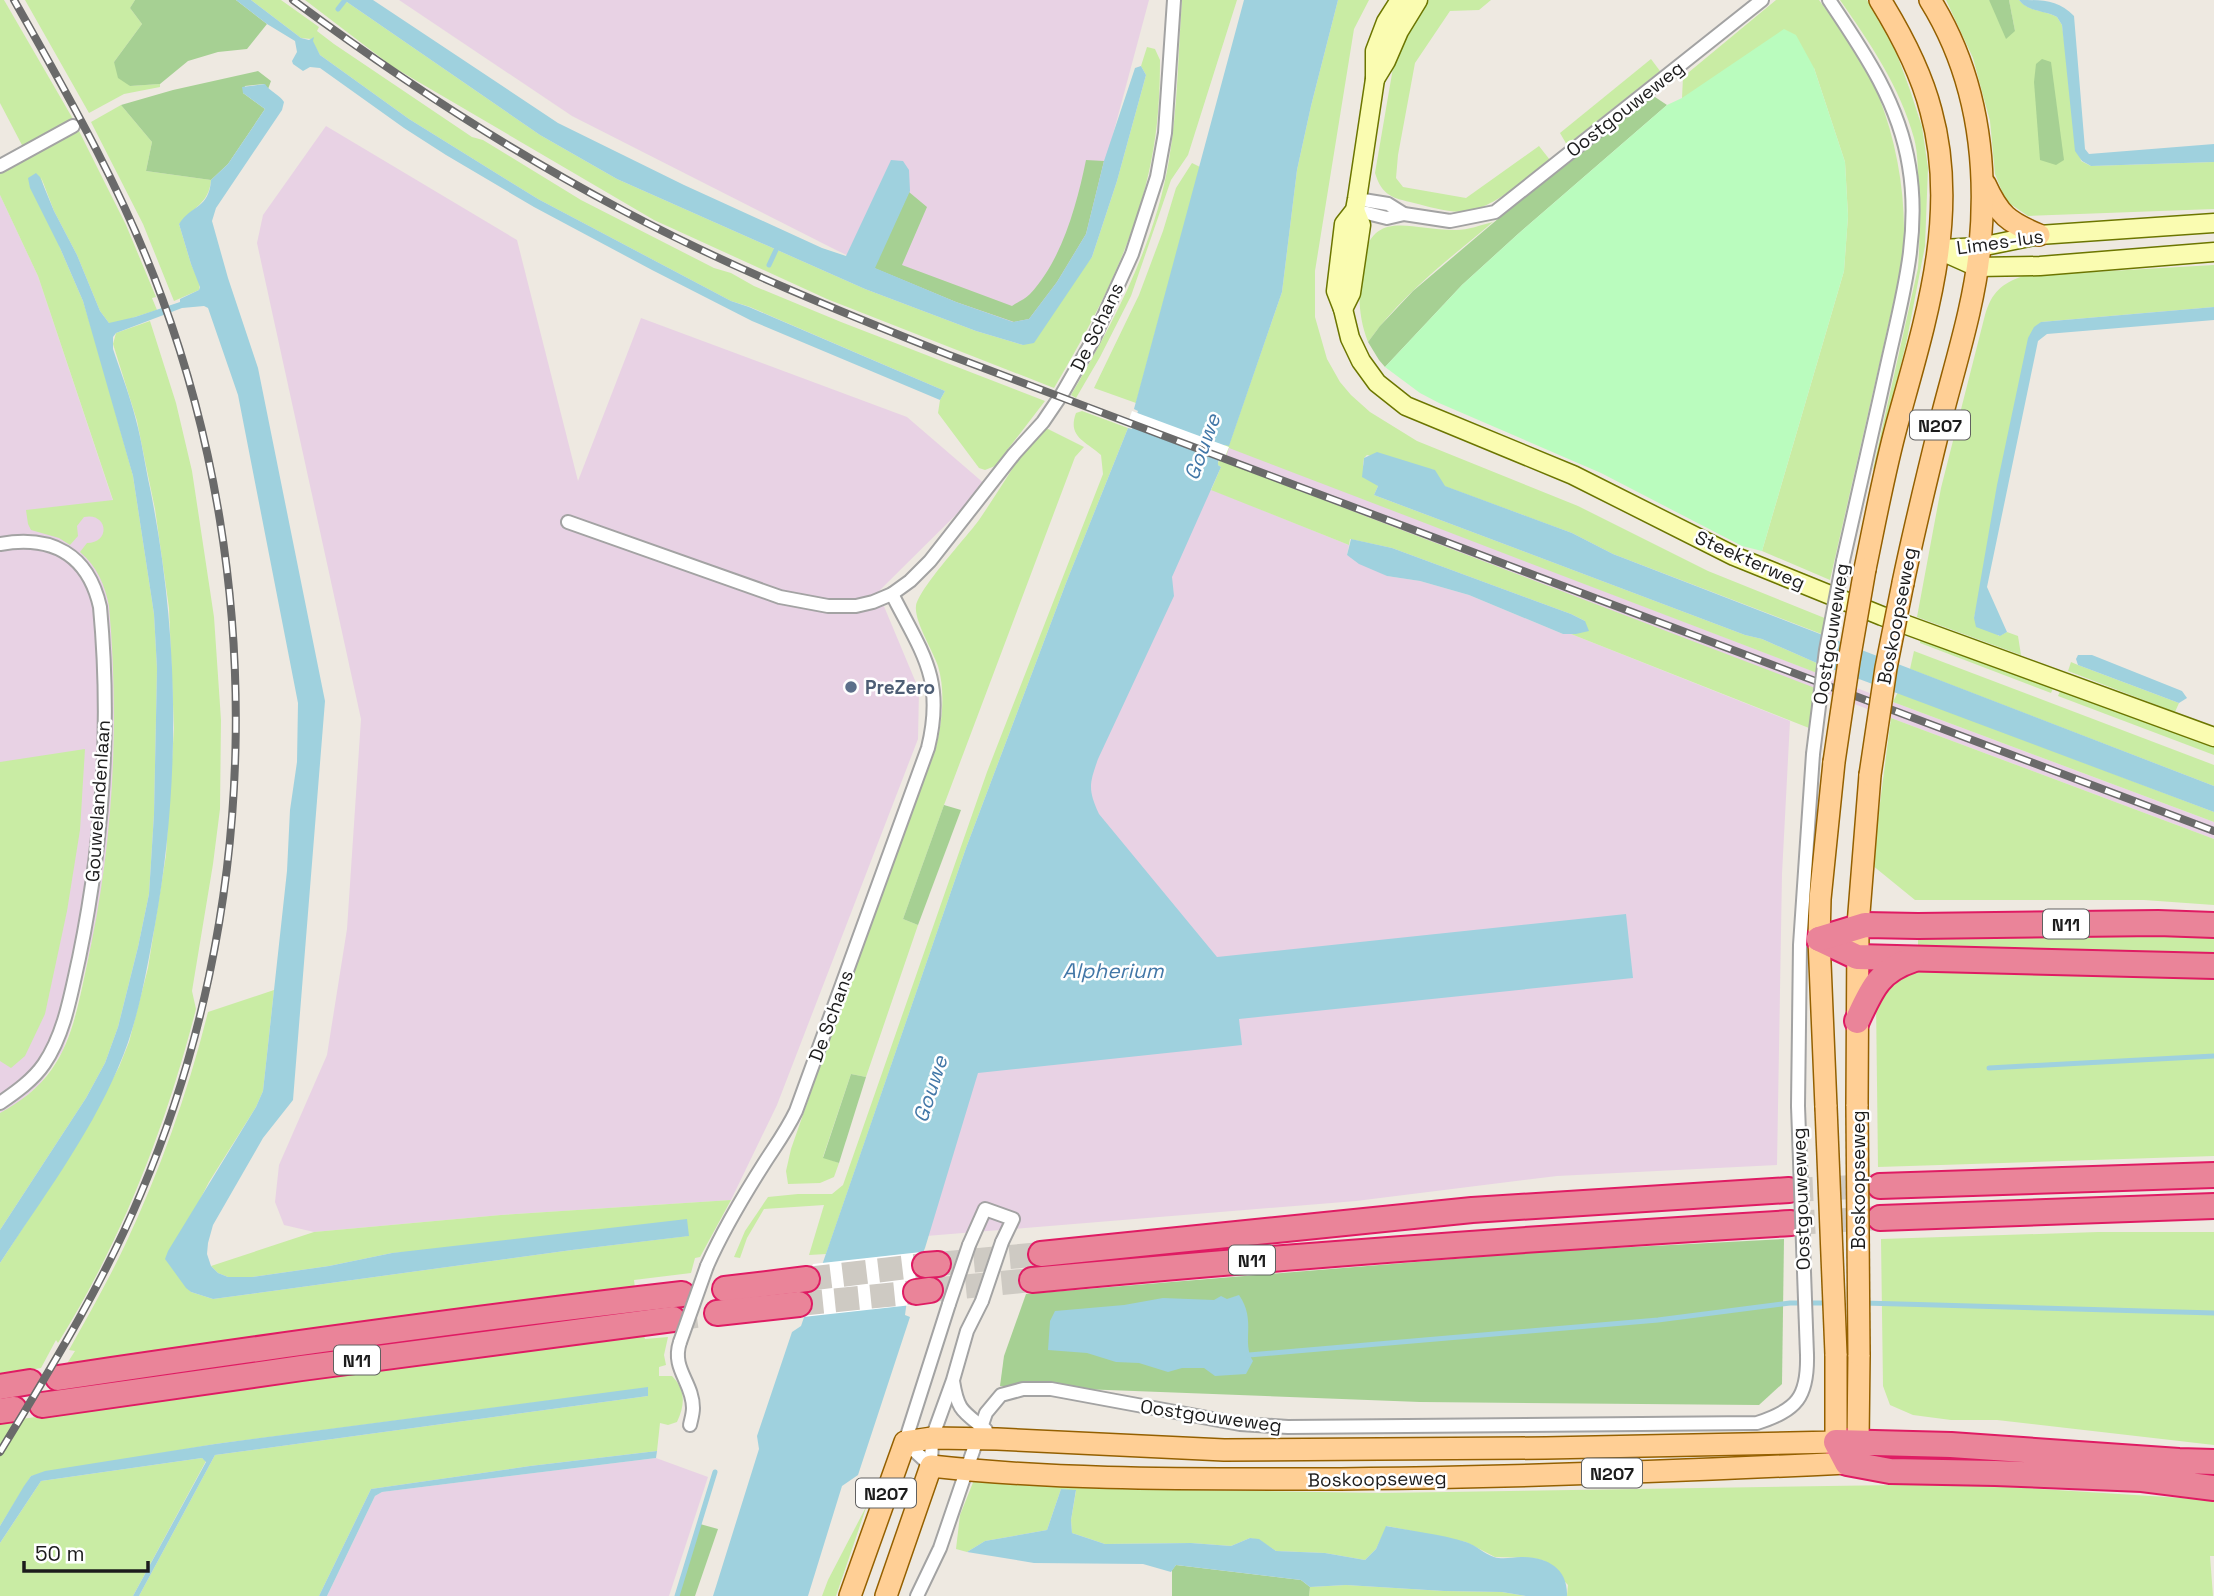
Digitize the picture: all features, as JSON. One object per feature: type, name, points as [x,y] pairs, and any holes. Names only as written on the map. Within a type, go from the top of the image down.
[{"type":"highway","name":"N11","points":[[1819,939],[1858,925],[2214,925]]},
{"type":"highway","name":"N11","points":[[1819,939],[1857,957],[2214,966]]},
{"type":"highway","name":"N11","points":[[1857,1021],[1873,988],[1884,974],[1897,965],[1919,958]]},
{"type":"highway","points":[[2150,1176],[2214,1168]]},
{"type":"highway","points":[[1880,1186],[2214,1175]]},
{"type":"highway","name":"N11","points":[[1041,1254],[1472,1210],[1790,1191]]},
{"type":"highway","points":[[1880,1218],[2214,1206]]},
{"type":"highway","points":[[2056,1212],[2214,1219]]},
{"type":"highway","name":"N11","points":[[1032,1280],[1472,1242],[1791,1223]]},
{"type":"highway","points":[[725,1289],[807,1279]]},
{"type":"highway","name":"N11","points":[[58,1378],[321,1339],[682,1294]]},
{"type":"highway","points":[[717,1313],[799,1304]]},
{"type":"highway","name":"N11","points":[[41,1405],[302,1368],[676,1330]]},
{"type":"highway","points":[[0,1387],[30,1382]]},
{"type":"highway","points":[[1847,1449],[1951,1445],[2214,1462]]},
{"type":"highway","points":[[1847,1449],[1890,1471],[1995,1472],[2142,1479],[2214,1488]]},
{"type":"main road","name":"Steekterweg","points":[[1400,0],[1379,38],[1375,51],[1375,79],[1356,205],[1361,225],[1351,293],[1343,309],[1350,338],[1377,383],[1406,406],[1573,475],[1734,556],[1882,616],[2214,737]]},
{"type":"main road","name":"Steekterweg","points":[[1375,79],[1418,0]]},
{"type":"main road","name":"Boskoopseweg","points":[[1847,1449],[1836,1354],[1819,939],[1822,887],[1834,762],[1865,569],[1890,453],[1928,305],[1939,250],[1942,211],[1941,173],[1931,110],[1903,42],[1880,0]]},
{"type":"main road","name":"Boskoopseweg","points":[[1847,1449],[1859,1355],[1857,957],[1870,775],[1886,668],[1903,583],[1923,489],[1972,295],[1979,257],[1984,181],[1978,125],[1970,92],[1956,52],[1930,0]]},
{"type":"main road","points":[[1984,181],[1994,203],[2005,218],[2018,227],[2039,235]]},
{"type":"main road","name":"Limes-lus","points":[[1979,257],[2039,235],[2214,223]]},
{"type":"main road","name":"Limes-lus","points":[[1939,250],[2040,266],[2214,252]]},
{"type":"main road","name":"Boskoopseweg","points":[[905,1442],[985,1434],[1224,1450],[1847,1449]]},
{"type":"main road","name":"N207","points":[[850,1596],[905,1442]]},
{"type":"main road","name":"Boskoopseweg","points":[[931,1466],[1174,1479],[1377,1479],[1574,1475],[1847,1449]]},
{"type":"main road","name":"N207","points":[[886,1596],[931,1466]]},
{"type":"main road","name":"N207","points":[[921,1498],[950,1476],[967,1470]]},
{"type":"street","name":"De Schans","points":[[568,522],[780,597],[802,602],[856,606],[892,594],[930,561],[1014,454],[1043,422],[1077,372],[1093,340],[1132,254],[1157,177],[1165,132],[1174,0]]},
{"type":"street","name":"Oostgouweweg","points":[[1356,205],[1388,204],[1404,214],[1450,221],[1495,212],[1762,0]]},
{"type":"street","name":"Oostgouweweg","points":[[917,1596],[940,1548],[967,1470],[985,1434],[986,1413],[1001,1395],[1023,1390],[1051,1390],[1240,1424],[1288,1427],[1757,1423],[1776,1417],[1791,1407],[1804,1391],[1807,1355],[1798,1106],[1800,945],[1813,754],[1826,650],[1843,561],[1908,271],[1914,220],[1909,165],[1891,103],[1829,0]]},
{"type":"street","points":[[0,166],[72,126]]},
{"type":"street","name":"Gouwelandenlaan","points":[[0,544],[31,541],[53,546],[78,561],[89,577],[100,607],[105,721],[102,801],[94,879],[68,1006],[52,1049],[43,1064],[32,1078],[0,1102]]},
{"type":"street","name":"De Schans","points":[[690,1425],[694,1411],[692,1398],[678,1364],[676,1330],[720,1238],[765,1162],[782,1139],[796,1111],[928,748],[934,723],[932,678],[892,594]]},
{"type":"street","points":[[985,1209],[1013,1219],[1002,1242],[982,1301],[967,1331],[932,1438],[931,1466],[905,1442],[932,1295],[970,1245],[985,1209]]},
{"type":"street","points":[[953,1380],[960,1407],[985,1434]]},
{"type":"shaded area","points":[[399,0],[1149,0],[1077,269],[1018,335],[836,250],[572,116]]},
{"type":"shaded area","points":[[326,126],[517,240],[578,481],[641,318],[907,417],[986,485],[878,592],[919,690],[918,739],[777,1105],[731,1200],[501,1215],[314,1232],[284,1225],[275,1202],[279,1165],[327,1055],[347,929],[361,719],[257,243],[263,215]]},
{"type":"shaded area","points":[[0,195],[38,276],[113,501],[115,721],[112,803],[103,882],[95,931],[70,1030],[62,1052],[40,1084],[17,1104],[0,1113]]},
{"type":"shaded area","points":[[1229,447],[2214,822],[2214,839],[1223,462]]},
{"type":"shaded area","name":"Alpherium","points":[[1205,487],[1349,545],[1347,555],[1387,576],[1420,581],[1469,595],[1790,721],[1782,874],[1777,1165],[1557,1176],[1356,1201],[914,1237],[967,1073]]},
{"type":"shaded area","points":[[656,1458],[708,1477],[669,1596],[327,1596],[375,1496],[382,1492]]},
{"type":"green space","points":[[0,0],[4,0],[73,119],[23,147],[0,103]]},
{"type":"green space","points":[[25,0],[135,0],[130,8],[142,24],[114,62],[130,86],[160,84],[160,87],[124,94],[89,113]]},
{"type":"green space","points":[[135,0],[236,0],[267,24],[247,49],[218,52],[188,61],[160,84],[130,86],[118,78],[114,62],[142,24],[130,8]]},
{"type":"green space","points":[[251,0],[281,0],[319,27],[317,31],[334,44],[472,137],[483,140],[581,200],[714,268],[841,322],[1045,401],[995,466],[985,470],[979,468],[938,413],[945,391],[731,301],[538,199],[409,119],[320,55],[311,39],[301,38]]},
{"type":"green space","points":[[305,0],[344,0],[540,135],[617,179],[865,289],[976,331],[1023,345],[1092,257],[1117,181],[1146,75],[1141,66],[1147,47],[1155,49],[1160,60],[1153,149],[1135,222],[1112,279],[1054,388],[827,299],[654,220],[393,67]]},
{"type":"green space","points":[[1182,0],[1237,0],[1188,155],[1171,180],[1131,296],[1076,398],[1071,395],[1131,282],[1163,191],[1174,120]]},
{"type":"green space","points":[[1338,0],[1369,0],[1354,29],[1315,271],[1315,317],[1327,359],[1340,382],[1370,412],[1417,441],[1578,506],[1708,571],[1827,619],[1824,635],[1613,554],[1572,533],[1444,486],[1434,470],[1367,455],[1363,465],[1378,486],[1374,495],[1745,635],[1762,639],[1819,664],[1817,673],[1229,448],[1224,462],[1815,688],[1809,728],[1571,634],[1576,634],[1585,621],[1571,614],[1392,548],[1350,539],[1349,545],[1211,490],[1221,467],[1218,463],[1225,444],[1229,445],[1282,292],[1297,170]]},
{"type":"green space","points":[[1429,0],[1491,0],[1479,10],[1450,11],[1415,63],[1396,178],[1403,187],[1466,198],[1539,146],[1550,160],[1490,204],[1468,211],[1441,210],[1389,195],[1381,187],[1375,173],[1395,56]]},
{"type":"green space","points":[[1776,0],[1819,0],[1852,47],[1874,84],[1885,113],[1898,162],[1904,212],[1899,278],[1830,580],[1762,551],[1844,271],[1848,216],[1845,162],[1814,68],[1682,98],[1683,77]]},
{"type":"green space","points":[[1840,0],[1867,0],[1892,41],[1922,127],[1928,168],[1925,246],[1907,339],[1876,470],[1873,469],[1918,268],[1920,227],[1917,156],[1914,138],[1901,101],[1873,49]]},
{"type":"green space","points":[[1946,0],[1989,0],[2015,31],[2009,0],[2019,0],[2027,7],[2057,17],[2062,25],[2081,161],[2091,166],[2214,162],[2214,209],[2028,216],[2006,201],[1995,174],[1990,121],[1973,58]]},
{"type":"green space","points":[[1989,0],[2009,0],[2015,31],[2006,39]]},
{"type":"green space","points":[[1784,29],[1796,35],[1814,68],[1845,162],[1848,216],[1844,271],[1762,551],[1742,546],[1601,473],[1439,403],[1420,393],[1385,367],[1462,285],[1667,105],[1682,98]]},
{"type":"green space","points":[[1651,59],[1660,71],[1567,145],[1560,133]]},
{"type":"green space","points":[[2042,59],[2051,62],[2064,160],[2056,165],[2040,160],[2034,82],[2036,64]]},
{"type":"green space","points":[[258,71],[271,81],[268,89],[264,84],[245,86],[243,93],[265,109],[228,164],[211,180],[146,171],[152,142],[121,105]]},
{"type":"green space","points":[[1652,95],[1667,105],[1462,285],[1385,367],[1368,342],[1413,291],[1519,201]]},
{"type":"green space","points":[[121,105],[152,142],[146,171],[211,180],[204,200],[179,224],[200,284],[199,290],[174,301],[143,224],[91,122]]},
{"type":"green space","points":[[78,129],[126,225],[156,297],[152,298],[157,310],[109,323],[100,311],[41,177],[60,248],[83,301],[99,353],[133,476],[154,614],[157,669],[154,814],[149,894],[118,1027],[105,1063],[86,1098],[0,1230],[0,1113],[22,1100],[41,1083],[59,1058],[70,1034],[81,995],[103,879],[112,788],[114,697],[109,606],[99,576],[80,552],[87,543],[100,538],[104,528],[98,519],[84,517],[77,526],[78,536],[70,545],[59,538],[31,530],[26,510],[113,500],[38,276],[0,195],[0,173]]},
{"type":"green space","points":[[1086,160],[1104,161],[1086,234],[1057,282],[1029,319],[1014,322],[956,302],[874,268],[909,192],[927,207],[902,265],[1012,306],[1030,294],[1051,265],[1073,213]]},
{"type":"green space","points":[[1192,163],[1200,167],[1136,403],[1094,388],[1139,295],[1176,188]]},
{"type":"green space","points":[[1493,222],[1410,293],[1368,342],[1361,316],[1360,291],[1365,251],[1372,237],[1382,229],[1394,226],[1456,230]]},
{"type":"green space","points":[[2214,265],[2214,307],[2041,322],[1974,618],[1999,636],[2007,632],[2018,636],[2021,655],[1917,617],[1941,488],[1985,315],[1994,295],[2009,282],[2023,276]]},
{"type":"green space","points":[[150,321],[176,403],[192,471],[214,617],[221,720],[220,809],[192,991],[196,1009],[171,1096],[140,1181],[81,1304],[58,1343],[56,1340],[41,1368],[0,1375],[0,1263],[78,1143],[119,1067],[129,1042],[148,968],[166,855],[174,728],[169,608],[155,509],[137,421],[113,344],[116,333]]},
{"type":"green space","points":[[1082,411],[1128,428],[966,848],[826,1254],[809,1255],[824,1205],[764,1209],[747,1238],[740,1258],[734,1257],[745,1231],[768,1197],[832,1194],[843,1185],[987,772],[1103,474],[1101,455],[1080,438],[1074,428],[1076,413]]},
{"type":"green space","points":[[1040,425],[1084,447],[1075,457],[903,919],[918,925],[866,1077],[851,1074],[823,1157],[839,1163],[834,1177],[820,1183],[788,1184],[786,1171],[791,1149],[935,751],[941,719],[942,687],[938,666],[918,620],[916,606],[925,588],[979,520]]},
{"type":"green space","points":[[1920,639],[2054,686],[2051,693],[1920,643]]},
{"type":"green space","points":[[1914,651],[2214,765],[2214,786],[1910,669]]},
{"type":"green space","points":[[2071,662],[2179,703],[2175,712],[2068,671]]},
{"type":"green space","points":[[2061,689],[2214,747],[2214,755],[2058,696]]},
{"type":"green space","points":[[1898,692],[2214,812],[2214,822],[1893,702]]},
{"type":"green space","points":[[1891,718],[2214,839],[2214,905],[2144,900],[1915,900],[1872,865]]},
{"type":"green space","points":[[85,749],[80,830],[67,911],[45,1014],[25,1056],[11,1068],[0,1061],[0,762]]},
{"type":"green space","points":[[944,805],[961,810],[918,925],[903,919]]},
{"type":"green space","points":[[2214,931],[2214,953],[1918,948],[1918,938]]},
{"type":"green space","points":[[1911,969],[2214,975],[2214,1156],[1878,1167],[1876,1000],[1883,989]]},
{"type":"green space","points":[[274,990],[263,1091],[256,1107],[209,1182],[168,1262],[191,1292],[213,1299],[688,1236],[392,1253],[329,1266],[252,1277],[228,1277],[211,1266],[314,1232],[501,1215],[731,1200],[700,1257],[695,1258],[691,1273],[634,1280],[635,1288],[66,1365],[75,1351],[69,1350],[98,1298],[150,1189],[192,1072],[208,1012]]},
{"type":"green space","points":[[851,1074],[866,1077],[839,1163],[823,1158]]},
{"type":"green space","points":[[2098,1232],[2214,1232],[2214,1445],[1997,1420],[1951,1420],[1913,1415],[1890,1405],[1883,1386],[1881,1239]]},
{"type":"green space","points":[[1784,1239],[1782,1384],[1759,1405],[1420,1402],[1000,1386],[1004,1356],[1026,1294],[1538,1252]]},
{"type":"green space","points":[[643,1332],[645,1339],[668,1337],[664,1355],[666,1365],[659,1367],[659,1376],[672,1376],[680,1387],[683,1398],[677,1422],[668,1425],[660,1423],[657,1451],[371,1489],[319,1596],[139,1596],[215,1455],[648,1396],[648,1388],[215,1444],[31,1476],[0,1526],[0,1422]]},
{"type":"green space","points":[[202,1458],[206,1461],[133,1596],[0,1596],[0,1543],[41,1481]]},
{"type":"green space","points":[[974,1480],[1180,1490],[1381,1493],[1963,1484],[2214,1500],[2214,1556],[2210,1556],[2213,1596],[1567,1596],[1568,1585],[1545,1561],[1495,1557],[1466,1542],[1387,1526],[1376,1549],[1365,1560],[1325,1553],[1276,1551],[1259,1540],[1250,1538],[1231,1546],[1191,1543],[1105,1544],[1072,1533],[1071,1520],[1076,1491],[1061,1489],[1047,1530],[985,1541],[967,1552],[956,1549],[960,1515]]},
{"type":"green space","points":[[867,1505],[836,1596],[822,1596],[828,1580]]},
{"type":"green space","points":[[700,1524],[718,1529],[695,1596],[676,1596]]},
{"type":"green space","points":[[1176,1565],[1301,1580],[1310,1587],[1309,1596],[1172,1596],[1172,1570]]},
{"type":"green space","points":[[1346,1585],[1502,1592],[1526,1596],[1309,1596],[1310,1587]]},
{"type":"water","points":[[236,0],[251,0],[301,38],[309,40],[314,37],[313,41],[320,55],[409,119],[538,199],[731,301],[945,391],[940,400],[752,321],[534,207],[404,128],[320,68],[310,67],[303,71],[292,61],[297,52],[295,41]]},
{"type":"water","points":[[344,0],[373,0],[558,123],[684,185],[822,248],[846,256],[891,160],[903,161],[909,170],[910,191],[875,268],[956,302],[1013,322],[1029,319],[1057,282],[1086,234],[1104,161],[1135,68],[1141,66],[1146,75],[1117,181],[1092,257],[1034,343],[1023,345],[976,331],[865,289],[617,179],[540,135]]},
{"type":"water","name":"Gouwe","points":[[1244,0],[1338,0],[1297,170],[1282,292],[1229,446],[1225,445],[1218,462],[1221,467],[1172,577],[1174,596],[1098,759],[1091,787],[1095,806],[1217,957],[1626,914],[1633,978],[1239,1019],[1242,1045],[978,1073],[925,1248],[909,1286],[905,1315],[910,1317],[858,1475],[842,1486],[808,1596],[713,1596],[759,1449],[757,1436],[792,1332],[801,1326],[966,848],[1066,583],[1128,428],[1132,429],[1138,411],[1134,409]]},
{"type":"water","points":[[2019,0],[2050,2],[2074,16],[2085,149],[2089,154],[2214,144],[2214,162],[2091,166],[2082,161],[2075,151],[2062,25],[2057,17],[2027,7]]},
{"type":"water","points":[[265,84],[284,102],[282,110],[216,208],[212,221],[258,368],[325,701],[293,1100],[263,1138],[213,1225],[207,1254],[211,1266],[228,1277],[252,1277],[329,1266],[392,1253],[687,1219],[689,1236],[213,1299],[186,1288],[165,1259],[263,1091],[297,762],[298,703],[238,395],[208,308],[204,306],[182,308],[116,333],[113,337],[113,349],[140,437],[160,542],[171,651],[173,706],[169,816],[155,925],[141,998],[118,1068],[93,1119],[0,1263],[0,1230],[86,1098],[105,1063],[118,1027],[149,894],[154,814],[157,669],[154,614],[133,476],[83,301],[30,188],[28,178],[36,173],[40,177],[100,311],[109,323],[180,302],[180,299],[200,287],[179,224],[207,196],[211,180],[228,164],[265,109],[243,93],[242,87]]},
{"type":"water","points":[[2214,307],[2214,320],[2047,334],[2038,341],[1987,587],[2007,632],[2000,636],[1976,627],[1974,618],[1997,485],[2028,338],[2034,327],[2041,322]]},
{"type":"water","points":[[1377,452],[1435,470],[1445,486],[1572,533],[1613,554],[2214,786],[2214,812],[1819,664],[1762,639],[1745,635],[1374,495],[1378,486],[1362,477],[1364,458]]},
{"type":"water","points":[[1351,539],[1392,548],[1571,614],[1585,621],[1589,631],[1563,634],[1469,595],[1420,581],[1387,576],[1359,564],[1347,555]]},
{"type":"water","points":[[2078,655],[2092,655],[2182,691],[2187,698],[2179,703],[2078,665]]},
{"type":"water","points":[[1239,1295],[1247,1314],[1248,1346],[1253,1361],[1246,1374],[1215,1376],[1204,1368],[1182,1368],[1168,1372],[1139,1363],[1116,1362],[1087,1353],[1048,1350],[1050,1321],[1055,1311],[1124,1305],[1163,1298],[1214,1300],[1221,1296],[1227,1299]]},
{"type":"water","points":[[648,1387],[648,1396],[215,1455],[139,1596],[133,1596],[206,1462],[202,1458],[41,1481],[0,1543],[0,1526],[24,1486],[31,1476],[45,1471],[215,1444]]},
{"type":"water","points":[[657,1451],[656,1458],[382,1492],[375,1496],[327,1596],[319,1596],[371,1489]]},
{"type":"water","points":[[1061,1489],[1076,1490],[1071,1520],[1072,1533],[1105,1544],[1191,1543],[1231,1546],[1250,1538],[1259,1539],[1276,1551],[1325,1553],[1365,1560],[1376,1549],[1386,1526],[1466,1542],[1497,1558],[1521,1557],[1547,1562],[1560,1571],[1567,1596],[1346,1585],[1310,1587],[1301,1580],[1176,1565],[1171,1572],[1143,1564],[1034,1563],[967,1552],[985,1541],[1047,1530]]},
{"type":"pier","points":[[1132,411],[1229,447],[1223,462],[1127,425]]},
{"type":"pier","points":[[930,1251],[912,1305],[794,1318],[813,1264]]},
{"type":"waterway","points":[[338,9],[345,0]]},
{"type":"waterway","points":[[769,265],[776,250]]},
{"type":"waterway","points":[[1989,1068],[2214,1056]]},
{"type":"waterway","points":[[1249,1355],[1658,1320],[1790,1303],[1830,1303]]},
{"type":"waterway","points":[[1864,1303],[2214,1313]]},
{"type":"waterway","points":[[677,1596],[715,1472]]},
{"type":"tunnel","points":[[1789,1190],[1879,1186]]},
{"type":"tunnel","points":[[1791,1223],[1880,1218]]},
{"type":"tunnel","points":[[938,1264],[1041,1254]]},
{"type":"tunnel","points":[[807,1279],[925,1265]]},
{"type":"tunnel","points":[[930,1290],[1032,1280]]},
{"type":"tunnel","points":[[799,1304],[916,1292]]},
{"type":"tunnel","points":[[673,1319],[717,1313]]},
{"type":"railway","points":[[0,1452],[110,1260],[141,1193],[180,1086],[209,975],[228,862],[236,748],[233,633],[220,519],[196,407],[162,298],[131,221],[75,109],[14,0]]},
{"type":"railway","points":[[293,0],[413,85],[538,163],[664,231],[785,288],[949,355],[2214,831]]},
{"type":"place","name":"PreZero","points":[[851,687]]}]
